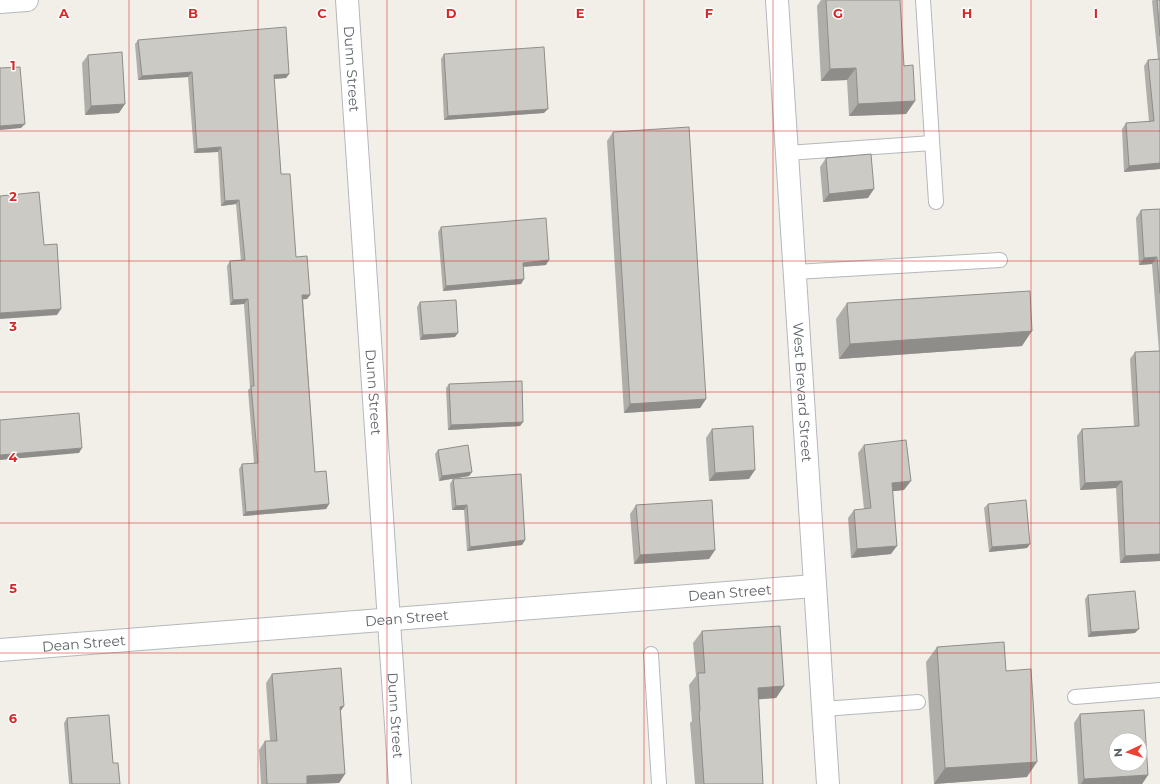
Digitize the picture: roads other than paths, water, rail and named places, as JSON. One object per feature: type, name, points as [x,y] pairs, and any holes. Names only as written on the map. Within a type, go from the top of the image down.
[{"type":"street","points":[[0,2],[27,0]]},
{"type":"street","name":"Dunn Street","points":[[347,0],[400,784]]},
{"type":"street","name":"West Brevard Street","points":[[778,0],[814,586],[828,784]]},
{"type":"street","name":"Dean Street","points":[[0,650],[814,586]]},
{"type":"lane","points":[[922,0],[936,202]]},
{"type":"lane","points":[[787,153],[932,143]]},
{"type":"lane","points":[[795,272],[1000,260]]},
{"type":"lane","points":[[651,654],[659,784]]},
{"type":"lane","points":[[1075,697],[1160,690]]},
{"type":"lane","points":[[822,709],[918,702]]}]
